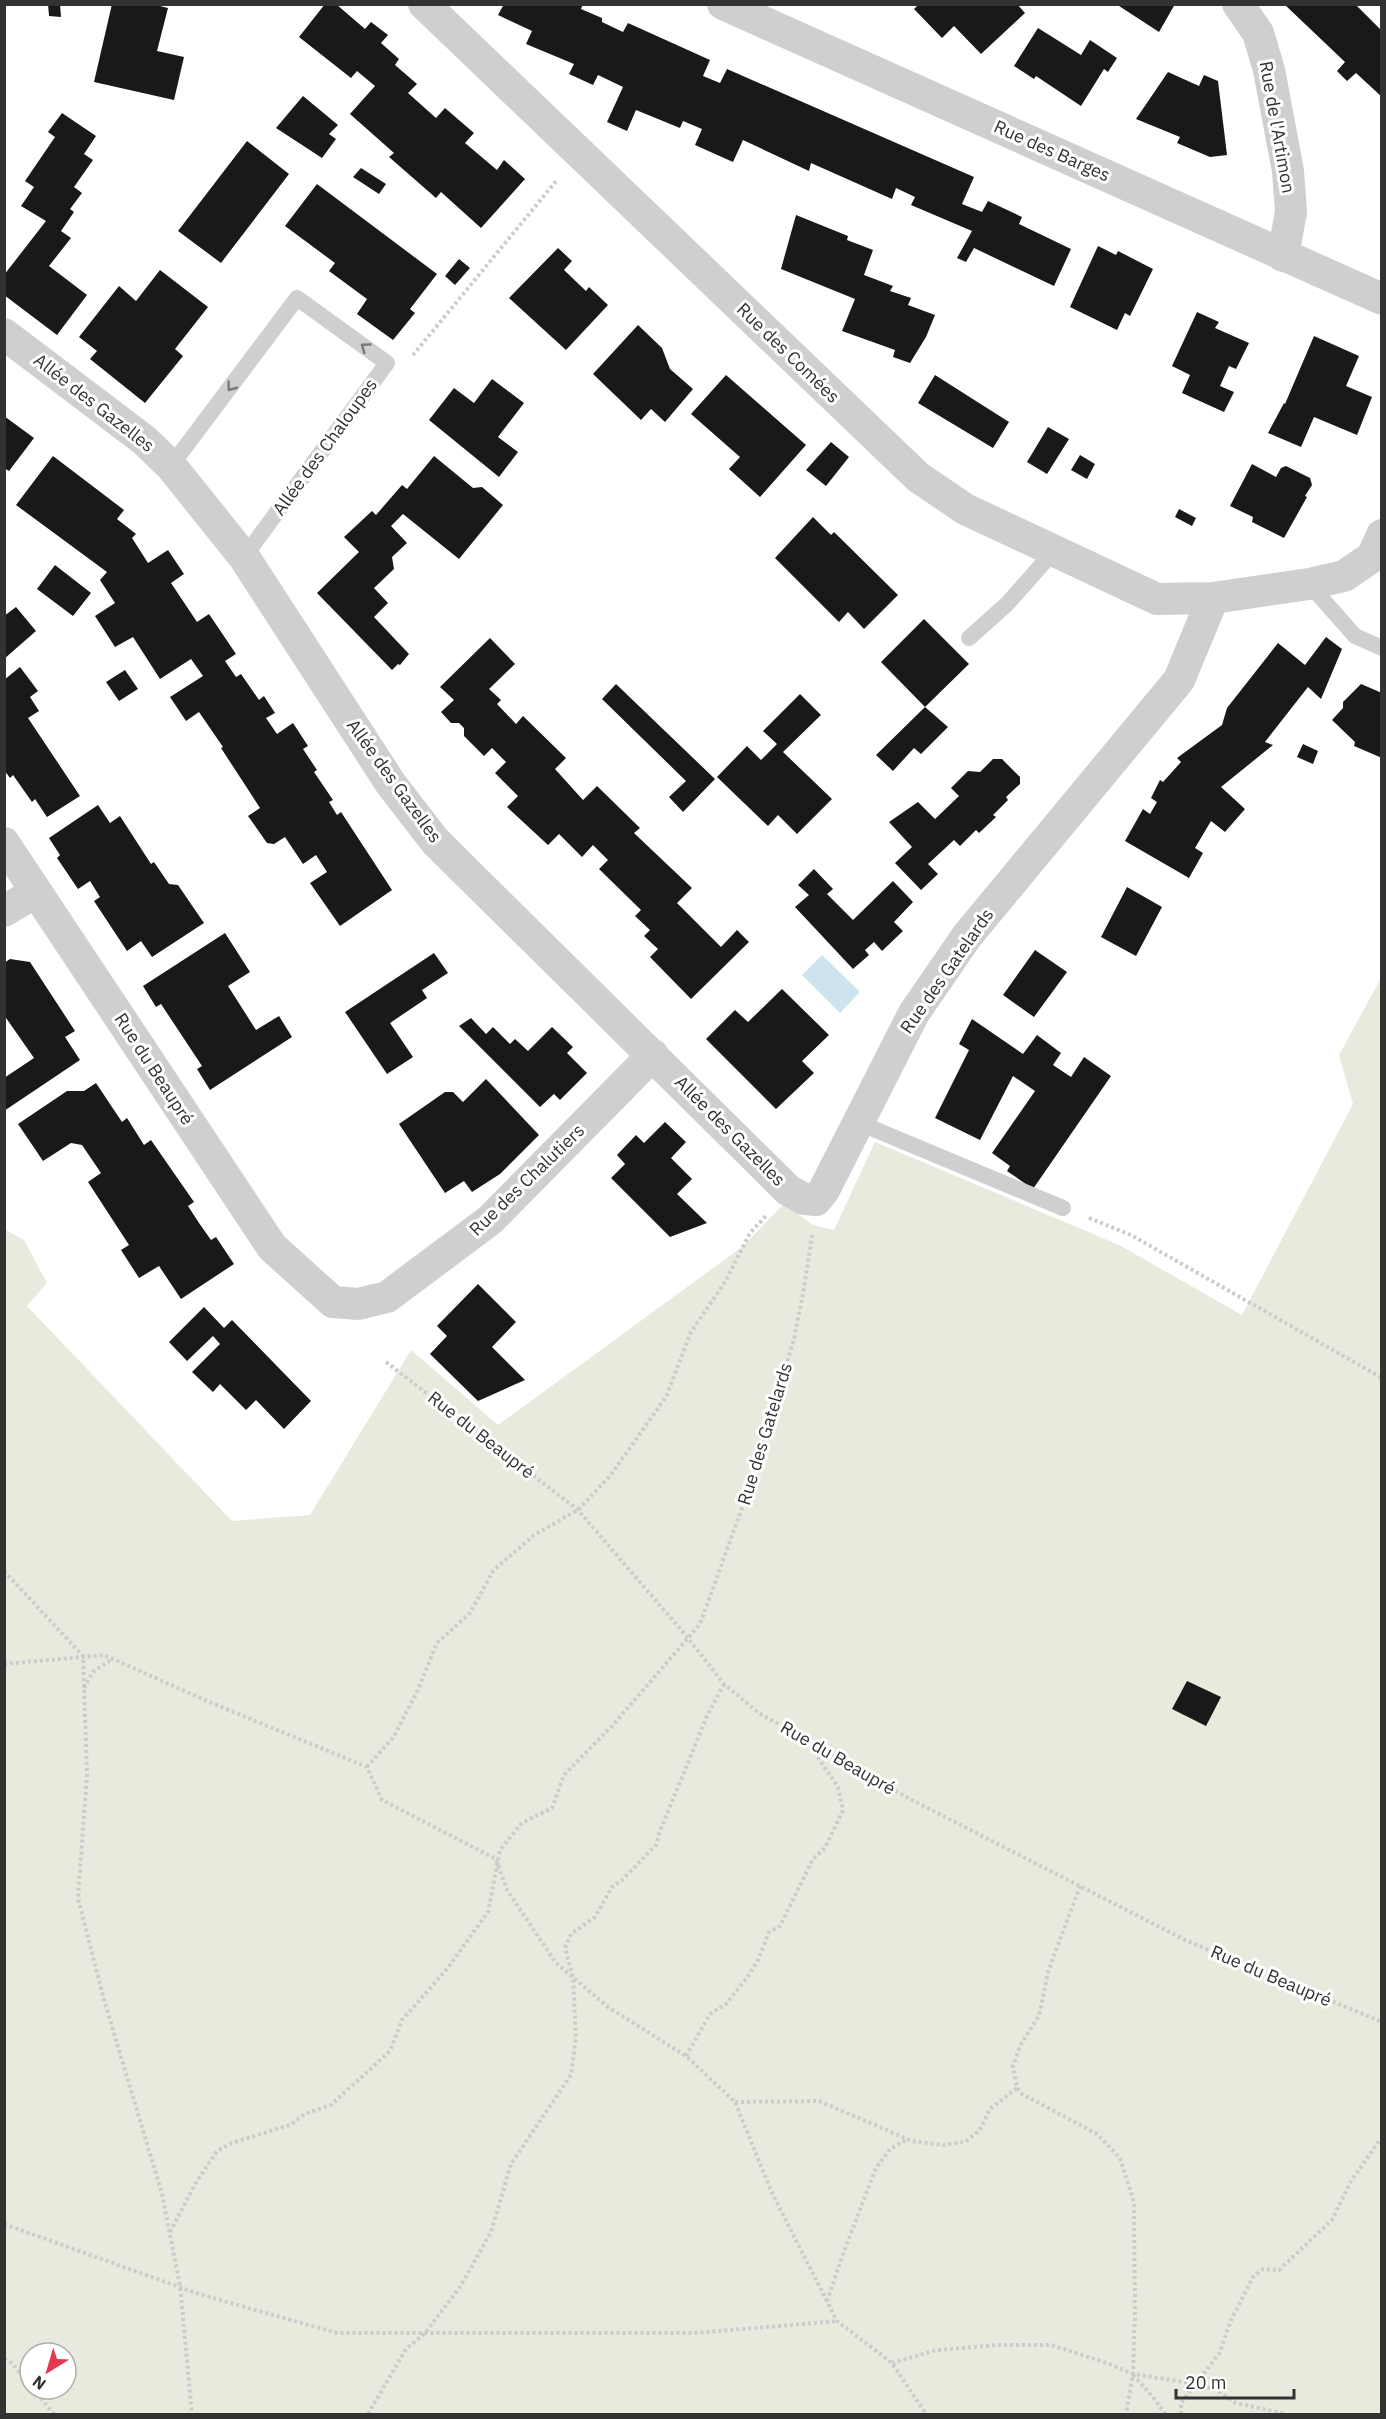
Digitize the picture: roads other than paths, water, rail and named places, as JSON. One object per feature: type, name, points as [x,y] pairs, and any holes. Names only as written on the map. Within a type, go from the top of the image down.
[{"type":"street","name":"Rue des Comées","points":[[424,4],[918,477],[965,509],[1157,599],[1213,598]]},
{"type":"street","name":"Rue des Barges","points":[[723,4],[1382,299]]},
{"type":"street","name":"Rue de l'Artimon","points":[[1238,4],[1258,33],[1269,70],[1286,160],[1291,213],[1283,256]]},
{"type":"street","name":"Allée des Gazelles","points":[[4,334],[144,440],[171,466],[243,557],[391,784],[435,841],[788,1190],[804,1199],[816,1200]]},
{"type":"street","points":[[1213,598],[1309,584],[1344,576],[1372,557],[1382,535]]},
{"type":"street","name":"Rue des Gatelards","points":[[816,1200],[824,1190],[914,1013],[967,936],[1179,680],[1213,598]]},
{"type":"street","name":"Rue du Beaupré","points":[[4,843],[272,1247],[333,1302],[358,1304]]},
{"type":"street","points":[[4,911],[36,892]]},
{"type":"street","name":"Rue des Chalutiers","points":[[358,1304],[387,1297],[490,1220],[653,1055]]},
{"type":"lane","name":"Allée des Chaloupes","points":[[171,466],[297,298],[387,363],[243,557]]},
{"type":"lane","points":[[969,638],[1020,590],[1054,551]]},
{"type":"lane","points":[[1309,584],[1355,636],[1382,648]]},
{"type":"lane","points":[[857,1122],[1063,1208]]},
{"type":"water","points":[[822,955],[860,992],[840,1013],[802,975]]}]
